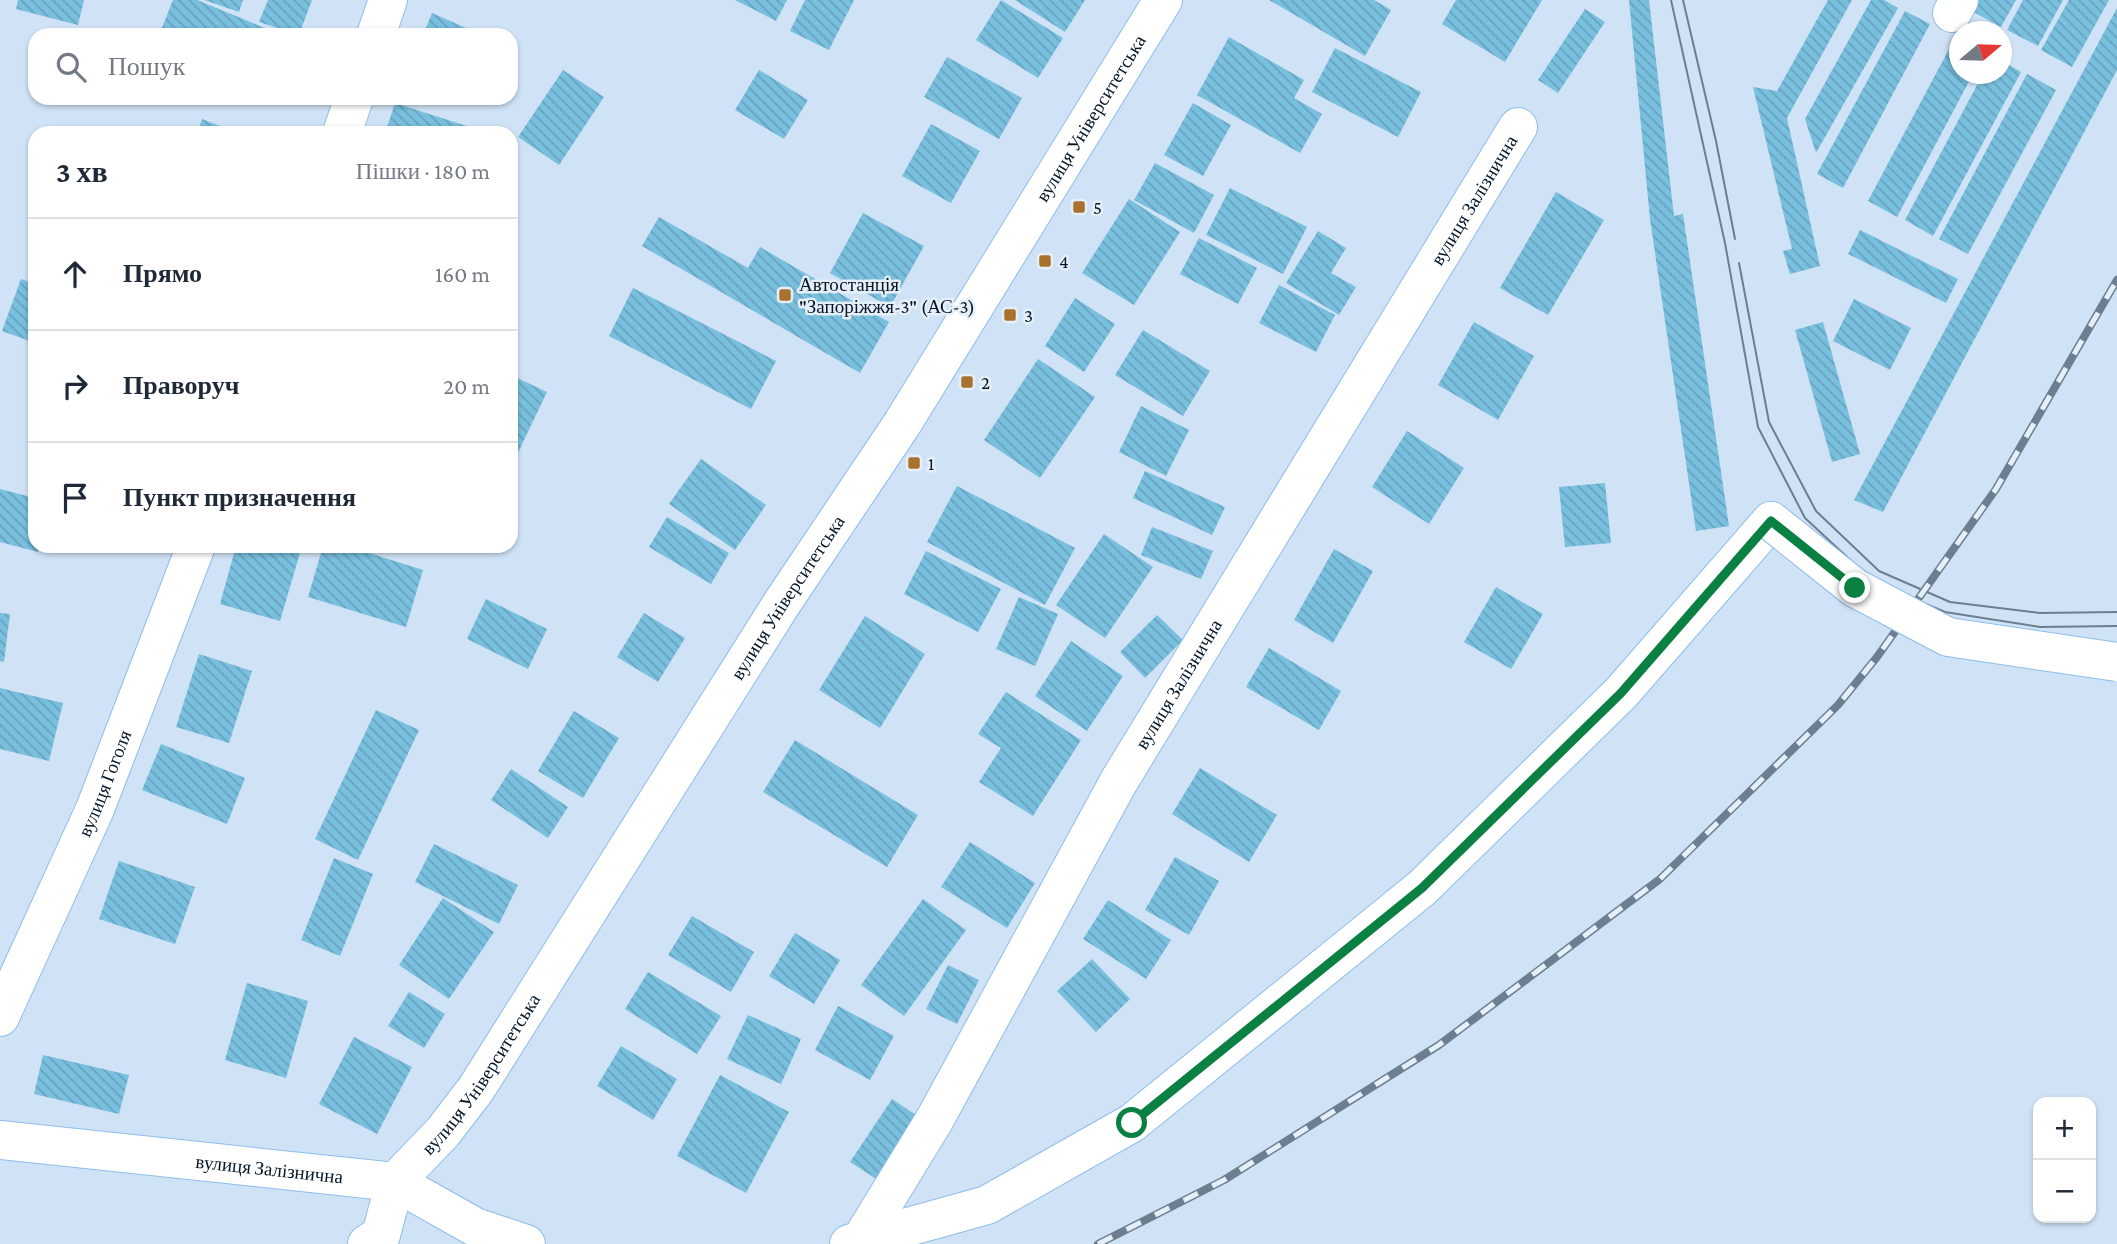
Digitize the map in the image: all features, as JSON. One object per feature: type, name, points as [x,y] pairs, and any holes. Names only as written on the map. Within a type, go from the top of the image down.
[{"type":"street","points":[[378,28],[388,0]]},
{"type":"street","name":"вулиця Університетська","points":[[395,1182],[443,1132],[476,1089],[775,614],[902,424],[1163,0]]},
{"type":"street","points":[[344,126],[352,105]]},
{"type":"street","name":"вулиця Залізнична","points":[[855,1242],[935,1119],[1119,781],[1518,127]]},
{"type":"street","points":[[855,1242],[987,1205],[1132,1123],[1422,888],[1621,693],[1771,521],[1855,588],[1948,637],[2117,662]]},
{"type":"street","name":"вулиця Гоголя","points":[[0,1017],[95,809],[193,553]]},
{"type":"street","name":"вулиця Залізнична","points":[[0,1140],[395,1182],[445,1228],[475,1227],[526,1244]]},
{"type":"street","points":[[367,1244],[381,1235],[395,1182]]},
{"type":"building","points":[[18,0],[84,0],[78,25],[16,9]]},
{"type":"building","points":[[173,0],[197,0],[265,28],[162,28]]},
{"type":"building","points":[[204,0],[243,0],[239,12]]},
{"type":"building","points":[[268,0],[312,0],[302,28],[277,28],[259,22]]},
{"type":"building","points":[[735,0],[787,0],[776,21]]},
{"type":"building","points":[[805,0],[854,0],[829,50],[790,31]]},
{"type":"building","points":[[1001,0],[1063,38],[1038,78],[976,40]]},
{"type":"building","points":[[1015,0],[1085,0],[1065,32]]},
{"type":"building","points":[[1269,0],[1374,0],[1391,10],[1365,56]]},
{"type":"building","points":[[1456,0],[1542,0],[1505,62],[1442,24]]},
{"type":"building","points":[[1629,0],[1649,0],[1674,216],[1683,214],[1729,526],[1696,531],[1650,219]]},
{"type":"building","points":[[1828,0],[1852,0],[1787,118],[1820,266],[1790,274],[1783,251],[1792,249],[1753,87],[1777,91]]},
{"type":"building","points":[[1871,0],[1884,0],[1898,8],[1816,153],[1805,119]]},
{"type":"building","points":[[1975,0],[2016,0],[2004,21],[1990,21],[1970,10]]},
{"type":"building","points":[[2023,0],[2063,0],[2038,46],[2012,33],[2012,21]]},
{"type":"building","points":[[2069,0],[2109,0],[2072,67],[2041,50]]},
{"type":"building","points":[[2117,8],[2117,70],[1883,512],[1854,500]]},
{"type":"building","points":[[1585,9],[1605,22],[1558,93],[1538,80]]},
{"type":"building","points":[[1905,11],[1930,24],[1843,188],[1817,174]]},
{"type":"building","points":[[432,13],[466,28],[426,28]]},
{"type":"building","points":[[1229,37],[1304,80],[1294,98],[1322,114],[1300,153],[1197,95]]},
{"type":"building","points":[[1335,48],[1421,92],[1398,137],[1312,92]]},
{"type":"building","points":[[1949,49],[1949,84],[1968,84],[1897,217],[1868,201]]},
{"type":"building","points":[[947,57],[1022,98],[999,139],[924,97]]},
{"type":"building","points":[[2012,67],[2021,72],[1933,236],[1905,220],[1978,84],[2012,84]]},
{"type":"building","points":[[563,70],[604,97],[559,165],[518,137]]},
{"type":"building","points":[[759,70],[808,100],[784,139],[735,110]]},
{"type":"building","points":[[2027,74],[2056,90],[1968,254],[1939,239]]},
{"type":"building","points":[[1193,103],[1231,125],[1203,176],[1164,155]]},
{"type":"building","points":[[394,105],[401,105],[467,126],[387,126]]},
{"type":"building","points":[[202,119],[220,126],[200,126]]},
{"type":"building","points":[[931,124],[980,151],[951,203],[902,176]]},
{"type":"building","points":[[1155,163],[1214,195],[1194,233],[1134,200]]},
{"type":"building","points":[[1230,188],[1307,227],[1283,274],[1206,235]]},
{"type":"building","points":[[1556,192],[1604,220],[1548,315],[1500,288]]},
{"type":"building","points":[[1129,199],[1180,232],[1134,305],[1082,273]]},
{"type":"building","points":[[863,213],[924,246],[890,307],[830,273]]},
{"type":"building","name":"Автостанція \"Запоріжжя-3\" (АС-3)","points":[[659,217],[748,268],[760,247],[889,322],[860,373],[642,246]]},
{"type":"building","points":[[1860,230],[1958,279],[1946,303],[1848,254]]},
{"type":"building","points":[[1318,231],[1346,248],[1331,273],[1356,287],[1339,315],[1286,283]]},
{"type":"building","points":[[1199,238],[1257,268],[1238,304],[1180,274]]},
{"type":"building","points":[[21,279],[28,282],[28,340],[2,331]]},
{"type":"building","points":[[1279,285],[1335,315],[1316,352],[1259,323]]},
{"type":"building","points":[[633,288],[776,361],[751,409],[609,336]]},
{"type":"building","points":[[1075,298],[1115,324],[1084,372],[1045,346]]},
{"type":"building","points":[[1854,299],[1911,328],[1890,370],[1833,341]]},
{"type":"building","points":[[1474,322],[1534,356],[1498,420],[1438,385]]},
{"type":"building","points":[[1823,322],[1860,454],[1832,462],[1795,330]]},
{"type":"building","points":[[1143,330],[1210,371],[1183,416],[1115,375]]},
{"type":"building","points":[[1038,359],[1095,397],[1040,478],[984,440]]},
{"type":"building","points":[[518,378],[547,392],[518,453]]},
{"type":"building","points":[[1141,406],[1189,430],[1166,476],[1119,452]]},
{"type":"building","points":[[1407,431],[1464,468],[1429,524],[1372,487]]},
{"type":"building","points":[[701,459],[766,505],[735,550],[669,504]]},
{"type":"building","points":[[1145,471],[1225,507],[1212,535],[1133,498]]},
{"type":"building","points":[[1605,483],[1611,543],[1565,547],[1559,487]]},
{"type":"building","points":[[957,486],[1075,548],[1045,605],[927,542]]},
{"type":"building","points":[[0,489],[28,496],[28,549],[0,542]]},
{"type":"building","points":[[667,517],[729,553],[711,584],[649,547]]},
{"type":"building","points":[[1152,527],[1213,551],[1201,579],[1141,555]]},
{"type":"building","points":[[1104,534],[1153,567],[1105,638],[1056,605]]},
{"type":"building","points":[[1334,549],[1373,571],[1333,643],[1294,620]]},
{"type":"building","points":[[926,551],[1001,589],[978,632],[904,594]]},
{"type":"building","points":[[234,553],[300,553],[280,621],[220,604]]},
{"type":"building","points":[[321,553],[369,553],[423,570],[406,627],[308,597]]},
{"type":"building","points":[[1496,587],[1543,614],[1511,669],[1464,642]]},
{"type":"building","points":[[1019,597],[1058,614],[1035,666],[996,649]]},
{"type":"building","points":[[486,599],[547,629],[528,669],[467,639]]},
{"type":"building","points":[[0,613],[10,614],[4,662],[0,661]]},
{"type":"building","points":[[644,613],[685,638],[658,682],[617,657]]},
{"type":"building","points":[[1157,615],[1183,640],[1145,678],[1120,652]]},
{"type":"building","points":[[865,616],[925,654],[880,728],[819,690]]},
{"type":"building","points":[[1071,641],[1123,676],[1087,731],[1035,696]]},
{"type":"building","points":[[1269,648],[1341,691],[1319,730],[1246,687]]},
{"type":"building","points":[[199,654],[252,671],[229,743],[176,727]]},
{"type":"building","points":[[0,688],[63,703],[49,761],[0,749]]},
{"type":"building","points":[[1006,692],[1081,740],[1033,816],[979,782],[1001,748],[978,734]]},
{"type":"building","points":[[376,710],[419,730],[358,860],[315,839]]},
{"type":"building","points":[[574,711],[619,738],[583,798],[538,771]]},
{"type":"building","points":[[795,740],[918,815],[887,867],[763,792]]},
{"type":"building","points":[[161,744],[245,778],[227,824],[142,790]]},
{"type":"building","points":[[1200,768],[1277,815],[1249,862],[1172,814]]},
{"type":"building","points":[[511,769],[568,807],[548,838],[491,800]]},
{"type":"building","points":[[970,842],[1035,883],[1007,928],[941,887]]},
{"type":"building","points":[[434,844],[518,885],[499,924],[415,882]]},
{"type":"building","points":[[1175,857],[1219,881],[1189,935],[1145,910]]},
{"type":"building","points":[[334,858],[373,874],[340,956],[301,940]]},
{"type":"building","points":[[119,861],[195,887],[175,944],[99,919]]},
{"type":"building","points":[[443,898],[494,932],[449,999],[399,965]]},
{"type":"building","points":[[923,899],[966,930],[904,1016],[861,985]]},
{"type":"building","points":[[1108,900],[1171,940],[1146,979],[1083,939]]},
{"type":"building","points":[[692,916],[754,952],[731,992],[668,955]]},
{"type":"building","points":[[795,933],[840,960],[814,1004],[769,976]]},
{"type":"building","points":[[1092,959],[1130,999],[1096,1032],[1057,991]]},
{"type":"building","points":[[948,965],[979,980],[957,1024],[926,1009]]},
{"type":"building","points":[[648,972],[721,1016],[697,1054],[625,1009]]},
{"type":"building","points":[[247,983],[308,1001],[286,1078],[225,1060]]},
{"type":"building","points":[[409,992],[445,1014],[424,1048],[388,1026]]},
{"type":"building","points":[[838,1006],[894,1036],[870,1080],[815,1050]]},
{"type":"building","points":[[748,1015],[801,1039],[781,1084],[727,1059]]},
{"type":"building","points":[[354,1037],[412,1067],[377,1134],[319,1104]]},
{"type":"building","points":[[621,1046],[677,1079],[653,1120],[597,1086]]},
{"type":"building","points":[[43,1055],[129,1075],[119,1114],[34,1094]]},
{"type":"building","points":[[720,1075],[789,1112],[746,1193],[677,1156]]},
{"type":"building","points":[[892,1099],[919,1117],[878,1180],[850,1162]]},
{"type":"tram line","points":[[1671,0],[1725,243],[1758,427],[1805,518],[1874,582],[1945,612],[2040,627],[2117,626]]},
{"type":"tram line","points":[[1683,0],[1716,141],[1735,239]]},
{"type":"tram line","points":[[1739,263],[1769,422],[1816,511],[1879,571],[1950,602],[2040,613],[2117,612]]},
{"type":"railway","points":[[1098,1244],[1224,1180],[1439,1045],[1660,879],[1838,705],[1877,657],[1996,489],[2117,280]]},
{"type":"place","name":"5","points":[[1079,207]]},
{"type":"place","name":"4","points":[[1045,261]]},
{"type":"place","name":"Автостанція \"Запоріжжя-3\" (АС-3)","points":[[785,295]]},
{"type":"place","name":"3","points":[[1010,315]]},
{"type":"place","name":"2","points":[[967,382]]},
{"type":"place","name":"1","points":[[914,463]]},
{"type":"route","points":[[1132,1123],[1422,888],[1621,693],[1771,521],[1855,588]]}]
